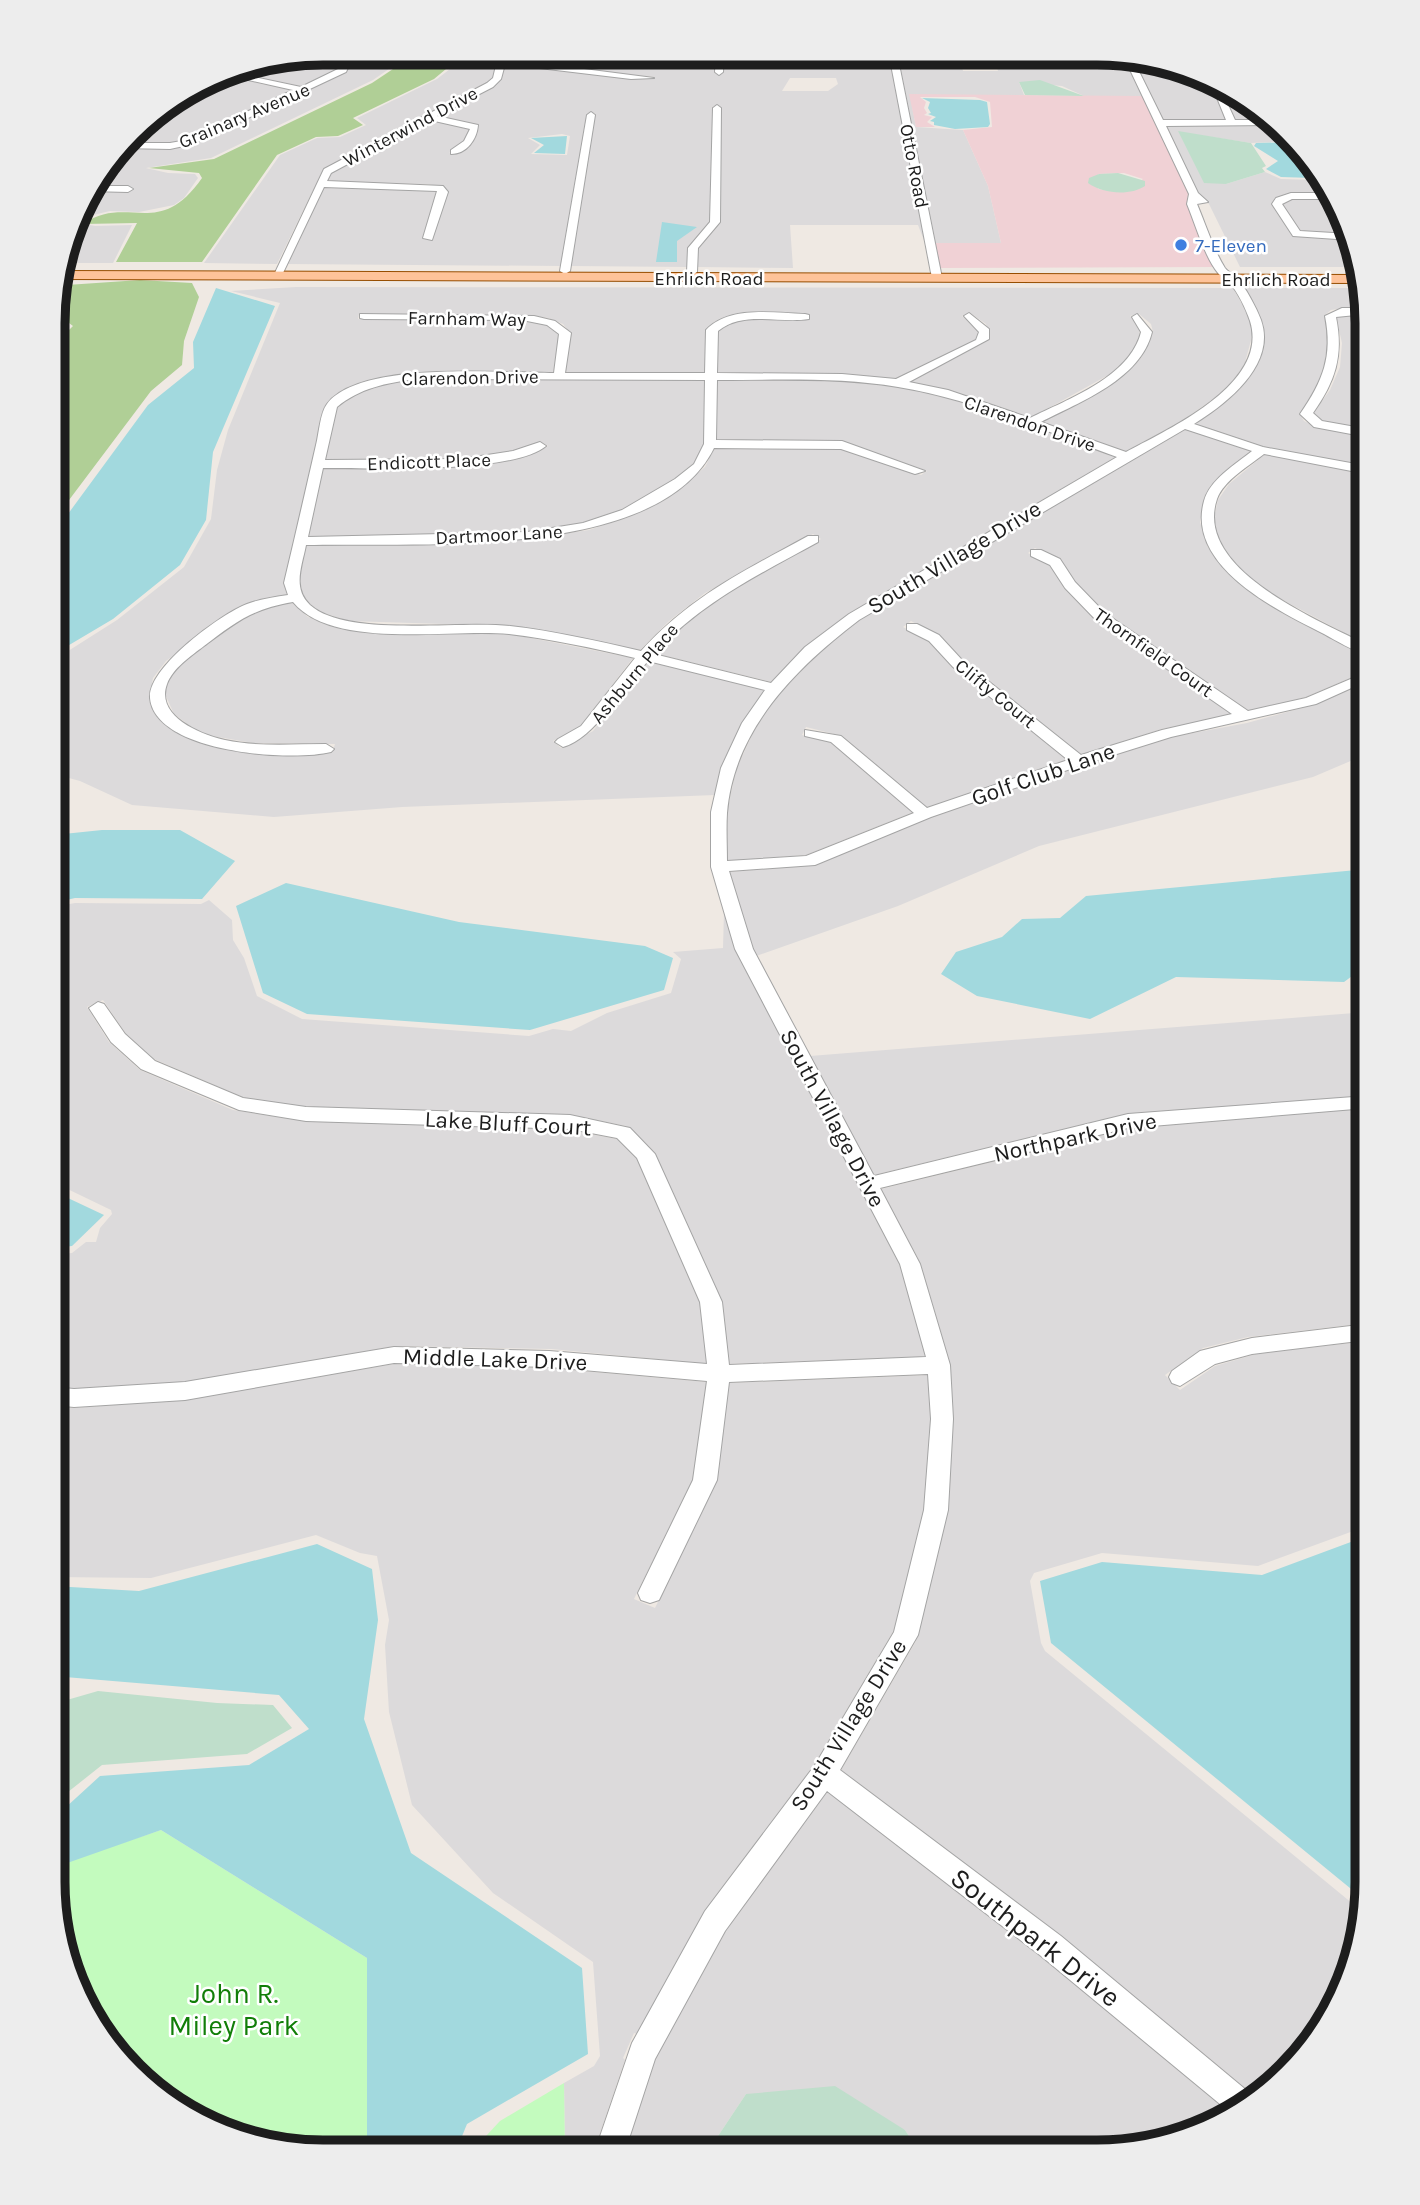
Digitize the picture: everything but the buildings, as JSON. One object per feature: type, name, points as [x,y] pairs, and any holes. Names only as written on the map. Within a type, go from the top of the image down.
[{"type":"main road","name":"Ehrlich Road","points":[[71,268],[634,278],[1350,272]]},
{"type":"main road","name":"Ehrlich Road","points":[[69,275],[692,271],[937,275]]},
{"type":"main road","name":"Ehrlich Road","points":[[1231,271],[1351,279]]},
{"type":"main road","points":[[634,278],[750,272]]},
{"type":"street","name":"Grainary Avenue","points":[[135,146],[170,146],[190,142],[304,90],[343,70],[345,65]]},
{"type":"street","name":"Winterwind Drive","points":[[278,272],[327,171],[490,85],[496,79],[500,65]]},
{"type":"street","points":[[560,65],[600,74],[650,78]]},
{"type":"street","points":[[719,65],[719,72]]},
{"type":"street","name":"Otto Road","points":[[895,65],[937,275]]},
{"type":"street","points":[[1133,67],[1194,194],[1204,204],[1215,226]]},
{"type":"street","points":[[247,77],[304,90]]},
{"type":"street","points":[[1219,95],[1231,122]]},
{"type":"street","points":[[692,271],[692,248],[715,222],[717,108]]},
{"type":"street","points":[[565,271],[591,115]]},
{"type":"street","points":[[427,117],[475,127],[468,143],[454,152]]},
{"type":"street","points":[[1160,123],[1259,123]]},
{"type":"street","points":[[320,184],[440,188],[443,192],[428,238]]},
{"type":"street","points":[[102,189],[128,189]]},
{"type":"street","name":"South Village Drive","points":[[614,2140],[642,2053],[715,1921],[824,1773],[906,1634],[936,1510],[942,1419],[939,1365],[910,1264],[744,949],[719,867],[719,812],[729,768],[750,723],[774,688],[810,650],[854,617],[1184,425],[1231,391],[1249,367],[1256,351],[1259,333],[1255,318],[1231,271],[1192,204],[1194,194]]},
{"type":"street","points":[[1322,196],[1291,195],[1279,200],[1277,204],[1297,234],[1341,236]]},
{"type":"street","points":[[1355,310],[1334,312],[1330,316],[1336,342],[1334,366],[1325,389],[1306,414],[1318,424],[1355,431]]},
{"type":"street","name":"Farnham Way","points":[[364,316],[522,317],[547,321],[559,326],[565,333],[559,376]]},
{"type":"street","points":[[898,383],[980,342],[985,337],[985,331],[969,316]]},
{"type":"street","points":[[805,317],[740,318],[718,324],[712,330],[710,444],[842,444],[919,471]]},
{"type":"street","points":[[1030,422],[1107,382],[1126,368],[1136,357],[1147,332],[1146,325],[1137,317]]},
{"type":"street","name":"Clarendon Drive","points":[[294,598],[291,583],[331,406],[344,394],[364,385],[416,376],[842,377],[898,383],[944,393],[1127,456]]},
{"type":"street","points":[[1184,425],[1261,450],[1355,468]]},
{"type":"street","name":"Dartmoor Lane","points":[[300,541],[527,536],[585,527],[627,513],[680,482],[699,466],[710,444]]},
{"type":"street","name":"Endicott Place","points":[[316,464],[483,461],[514,457],[540,446]]},
{"type":"street","points":[[1261,450],[1224,482],[1212,498],[1206,522],[1213,546],[1232,570],[1261,593],[1355,644]]},
{"type":"street","name":"Ashburn Place","points":[[563,741],[586,729],[643,655],[674,623],[710,595],[813,539]]},
{"type":"street","name":"Thornfield Court","points":[[1036,553],[1055,562],[1083,601],[1100,616],[1247,717]]},
{"type":"street","points":[[326,748],[250,748],[207,740],[188,732],[168,717],[157,695],[160,679],[172,663],[242,611],[294,598],[312,614],[344,624],[508,630],[643,655],[774,688]]},
{"type":"street","name":"Clifty Court","points":[[912,626],[934,638],[958,664],[1079,761]]},
{"type":"street","name":"Golf Club Lane","points":[[719,867],[809,860],[925,814],[1079,761],[1167,733],[1311,701],[1355,681]]},
{"type":"street","points":[[810,733],[836,739],[925,814]]},
{"type":"street","name":"Lake Bluff Court","points":[[98,1008],[118,1038],[148,1065],[239,1104],[306,1114],[570,1122],[623,1133],[645,1154],[711,1302],[719,1374],[705,1480],[650,1593]]},
{"type":"street","name":"Northpark Drive","points":[[869,1184],[1128,1121],[1355,1103]]},
{"type":"street","points":[[1180,1377],[1208,1357],[1252,1346],[1355,1333]]},
{"type":"street","name":"Middle Lake Drive","points":[[65,1397],[185,1391],[394,1355],[549,1359],[719,1374],[939,1365]]},
{"type":"street","name":"Southpark Drive","points":[[824,1773],[1051,1946],[1237,2099]]},
{"type":"shaded area","points":[[306,65],[341,65],[339,70],[303,88],[250,75]]},
{"type":"shaded area","points":[[349,65],[395,65],[373,80],[211,158],[146,168],[168,173],[195,174],[198,178],[184,198],[174,205],[139,212],[110,211],[87,217],[101,191],[131,191],[133,188],[103,187],[134,147],[192,143],[346,71]]},
{"type":"shaded area","points":[[451,65],[496,65],[493,79],[323,170],[277,264],[204,263],[280,155],[317,138],[340,137],[366,125],[357,118],[437,79],[450,69]]},
{"type":"shaded area","points":[[503,65],[550,65],[624,78],[655,77],[602,72],[567,65],[715,65],[714,73],[722,74],[723,65],[891,65],[925,243],[918,225],[790,225],[793,268],[697,267],[697,248],[720,222],[721,107],[713,106],[710,222],[688,247],[687,267],[571,266],[595,113],[587,114],[561,266],[287,264],[324,186],[436,189],[439,193],[423,239],[432,240],[448,193],[444,187],[426,184],[326,183],[331,171],[428,119],[470,127],[464,143],[449,153],[456,154],[472,144],[478,126],[433,117],[493,85]],"holes":[[[790,78],[836,78],[838,84],[828,91],[782,91]],[[562,134],[570,136],[567,155],[531,154],[540,145],[528,138]]]},
{"type":"shaded area","points":[[899,65],[961,65],[963,71],[998,71],[996,65],[1129,67],[1143,96],[1084,96],[1062,86],[1019,82],[1024,95],[910,95],[916,127],[963,130],[988,186],[1001,243],[935,243]]},
{"type":"shaded area","points":[[1138,68],[1180,78],[1214,92],[1226,121],[1164,121]]},
{"type":"shaded area","points":[[243,77],[261,84],[298,90],[187,141],[170,145],[136,145],[179,108],[224,84]]},
{"type":"shaded area","points":[[909,94],[1143,96],[1188,193],[1187,204],[1215,267],[940,268],[935,243],[1001,243],[988,186],[963,130],[992,127],[990,102],[975,97],[920,97],[926,102],[924,108],[927,113],[924,115],[932,117],[927,122],[935,127],[916,127]],"holes":[[[1124,173],[1143,179],[1125,192],[1098,189],[1098,174]]]},
{"type":"shaded area","points":[[1224,98],[1258,121],[1234,121]]},
{"type":"shaded area","points":[[1165,124],[1261,124],[1281,142],[1251,143],[1179,132],[1226,184],[1265,172],[1281,179],[1313,180],[1321,194],[1288,194],[1275,198],[1272,204],[1296,235],[1341,238],[1349,267],[1240,267],[1209,204],[1198,193]]},
{"type":"shaded area","points":[[1294,197],[1323,198],[1340,235],[1301,233],[1282,205]]},
{"type":"shaded area","points":[[84,224],[132,225],[113,263],[72,263]]},
{"type":"shaded area","points":[[296,287],[1233,288],[1250,318],[1253,333],[1244,366],[1226,390],[1179,423],[1125,452],[1039,422],[1112,384],[1141,358],[1153,332],[1151,324],[1139,314],[1130,316],[1140,325],[1139,342],[1131,356],[1112,373],[1029,419],[907,382],[990,339],[986,324],[970,313],[962,316],[980,331],[976,341],[895,380],[717,374],[718,331],[722,325],[742,320],[810,319],[810,315],[740,316],[714,322],[707,331],[706,374],[564,374],[570,333],[563,324],[548,318],[522,315],[359,314],[358,319],[521,320],[544,323],[559,334],[553,374],[415,373],[362,383],[338,394],[325,406],[284,583],[287,596],[238,608],[166,661],[153,678],[150,696],[160,719],[182,735],[204,744],[249,752],[332,753],[335,744],[253,743],[212,736],[194,729],[174,714],[165,694],[167,679],[178,664],[246,613],[291,602],[308,617],[342,628],[506,633],[633,658],[580,727],[553,741],[561,748],[593,731],[646,661],[765,690],[743,721],[722,767],[715,795],[402,807],[274,817],[132,805],[65,777],[65,653],[117,620],[184,567],[211,519],[217,470],[228,430],[280,303],[231,291]]},
{"type":"shaded area","points":[[1243,288],[1353,288],[1355,309],[1331,310],[1325,315],[1331,342],[1328,366],[1319,388],[1300,414],[1304,421],[1317,427],[1355,433],[1355,465],[1264,448],[1193,425],[1236,392],[1255,368],[1264,334],[1260,319]]},
{"type":"shaded area","points":[[1355,313],[1355,428],[1320,422],[1312,415],[1330,390],[1340,367],[1342,343],[1336,317],[1339,314]]},
{"type":"shaded area","points":[[416,378],[706,379],[704,444],[693,465],[675,480],[623,510],[583,525],[526,532],[307,537],[322,467],[484,463],[518,459],[548,446],[541,442],[511,454],[483,458],[323,461],[337,407],[348,396],[367,387]]},
{"type":"shaded area","points":[[717,379],[841,380],[895,385],[941,395],[1118,456],[849,614],[804,648],[771,682],[653,653],[680,625],[716,597],[821,539],[813,534],[705,593],[669,621],[640,650],[509,626],[348,621],[318,611],[301,596],[298,582],[305,544],[526,539],[589,530],[632,515],[685,484],[705,467],[715,447],[841,447],[921,475],[927,471],[844,442],[716,441]]},
{"type":"shaded area","points":[[1186,429],[1253,451],[1218,480],[1205,497],[1200,522],[1208,547],[1226,571],[1256,595],[1355,649],[1355,676],[1306,697],[1247,712],[1106,614],[1077,584],[1059,560],[1035,548],[1028,553],[1049,564],[1078,602],[1094,617],[1234,715],[1162,729],[1081,755],[964,662],[939,636],[911,621],[903,627],[928,640],[953,666],[1068,759],[927,808],[842,736],[806,727],[802,735],[832,743],[914,812],[806,855],[727,861],[727,812],[736,770],[757,724],[780,689],[816,652],[860,619]]},
{"type":"shaded area","points":[[1265,454],[1355,471],[1355,639],[1266,591],[1238,569],[1220,546],[1213,522],[1218,500],[1229,484]]},
{"type":"shaded area","points":[[1355,687],[1355,759],[1313,777],[1039,846],[898,906],[756,956],[752,947],[729,872],[813,865],[929,818],[1171,737],[1247,723],[1316,704]]},
{"type":"shaded area","points":[[209,900],[232,920],[233,940],[244,958],[257,996],[302,1019],[529,1036],[553,1029],[571,1031],[607,1013],[671,993],[681,959],[673,952],[723,948],[724,912],[736,951],[900,1265],[926,1357],[728,1364],[721,1299],[654,1152],[626,1126],[571,1115],[309,1107],[244,1098],[154,1059],[126,1034],[103,1000],[87,1007],[109,1042],[140,1070],[233,1110],[304,1121],[568,1130],[617,1139],[637,1158],[701,1304],[707,1364],[551,1349],[396,1346],[186,1382],[78,1389],[65,1387],[65,1254],[72,1253],[86,1242],[96,1242],[100,1228],[112,1214],[111,1210],[65,1188],[65,905],[201,904]]},
{"type":"shaded area","points":[[1355,1013],[1355,1097],[1126,1114],[874,1175],[810,1056]]},
{"type":"shaded area","points":[[1355,1109],[1355,1324],[1248,1337],[1203,1348],[1165,1375],[1180,1390],[1215,1366],[1256,1354],[1355,1342],[1355,1530],[1258,1566],[1102,1553],[1034,1573],[1030,1581],[1041,1643],[1045,1651],[1354,1905],[1342,1965],[1321,2011],[1280,2065],[1249,2091],[1058,1934],[841,1770],[916,1641],[947,1511],[953,1420],[948,1356],[920,1262],[881,1189],[1132,1128]]},
{"type":"shaded area","points":[[393,1364],[548,1368],[707,1382],[694,1477],[634,1599],[655,1608],[715,1484],[728,1383],[929,1375],[931,1418],[925,1507],[894,1630],[814,1765],[705,1912],[637,2034],[634,2033],[623,2058],[625,2060],[598,2140],[565,2140],[564,2083],[594,2066],[600,2056],[593,1962],[493,1893],[412,1805],[389,1712],[385,1645],[389,1620],[377,1556],[360,1553],[316,1535],[151,1578],[65,1577],[65,1407],[185,1400]]},
{"type":"shaded area","points":[[827,1791],[1044,1957],[1224,2107],[1180,2127],[1114,2140],[911,2140],[905,2130],[746,2094],[715,2140],[629,2140],[655,2060],[726,1929]]},
{"type":"green space","points":[[399,65],[447,65],[434,79],[353,118],[363,125],[338,136],[316,137],[277,155],[202,262],[116,262],[137,223],[84,224],[99,216],[114,213],[157,212],[171,207],[186,197],[202,178],[199,173],[149,168],[214,159],[372,83]]},
{"type":"green space","points":[[1040,80],[1084,96],[1025,95],[1019,82]]},
{"type":"green space","points":[[1178,131],[1251,143],[1266,166],[1262,168],[1265,172],[1226,184],[1204,183]]},
{"type":"green space","points":[[1118,173],[1145,181],[1145,186],[1132,191],[1116,192],[1101,190],[1088,183],[1089,178],[1099,174]]},
{"type":"green space","points":[[140,280],[192,283],[199,297],[184,341],[182,365],[151,391],[65,505],[65,334],[73,326],[69,323],[65,324],[68,285]]},
{"type":"green space","points":[[98,1691],[217,1703],[273,1705],[292,1728],[247,1754],[102,1765],[65,1793],[65,1701]]},
{"type":"green space","name":"John R. Miley Park","points":[[161,1830],[367,1958],[367,2140],[306,2140],[240,2127],[179,2097],[140,2065],[108,2026],[78,1965],[67,1916],[65,1862]]},
{"type":"green space","points":[[564,2083],[565,2140],[482,2140],[500,2121]]},
{"type":"green space","points":[[835,2086],[905,2130],[911,2140],[715,2140],[746,2094]]},
{"type":"water","points":[[922,98],[987,102],[990,124],[988,127],[955,129],[934,125],[934,122],[930,121],[936,117],[928,114],[931,113],[928,108],[930,102]]},
{"type":"water","points":[[567,136],[565,154],[534,153],[544,145],[531,138]]},
{"type":"water","points":[[1282,142],[1311,178],[1281,177],[1266,169],[1278,161],[1254,146],[1256,143]]},
{"type":"water","points":[[662,222],[697,227],[677,241],[677,262],[656,262]]},
{"type":"water","points":[[216,288],[275,306],[213,452],[206,520],[180,565],[113,619],[65,647],[65,518],[148,405],[194,368],[193,342]]},
{"type":"water","points":[[102,830],[180,830],[235,861],[202,899],[75,898],[65,900],[65,834]]},
{"type":"water","points":[[1355,870],[1355,974],[1344,982],[1176,977],[1090,1019],[977,996],[941,974],[956,952],[1002,937],[1022,919],[1060,918],[1086,896]]},
{"type":"water","points":[[286,883],[459,922],[645,946],[673,958],[664,990],[530,1030],[307,1014],[263,993],[236,906]]},
{"type":"water","points":[[65,1197],[104,1215],[72,1246],[65,1247]]},
{"type":"water","points":[[1355,1540],[1355,1892],[1051,1643],[1040,1581],[1102,1562],[1262,1575]]},
{"type":"water","points":[[317,1544],[372,1569],[378,1620],[364,1719],[411,1853],[582,1968],[588,2054],[467,2124],[460,2140],[367,2140],[367,1958],[161,1830],[65,1864],[65,1808],[100,1776],[249,1765],[309,1729],[279,1695],[65,1677],[65,1587],[139,1591]]},
{"type":"place","name":"7-Eleven","points":[[1181,245]]}]
